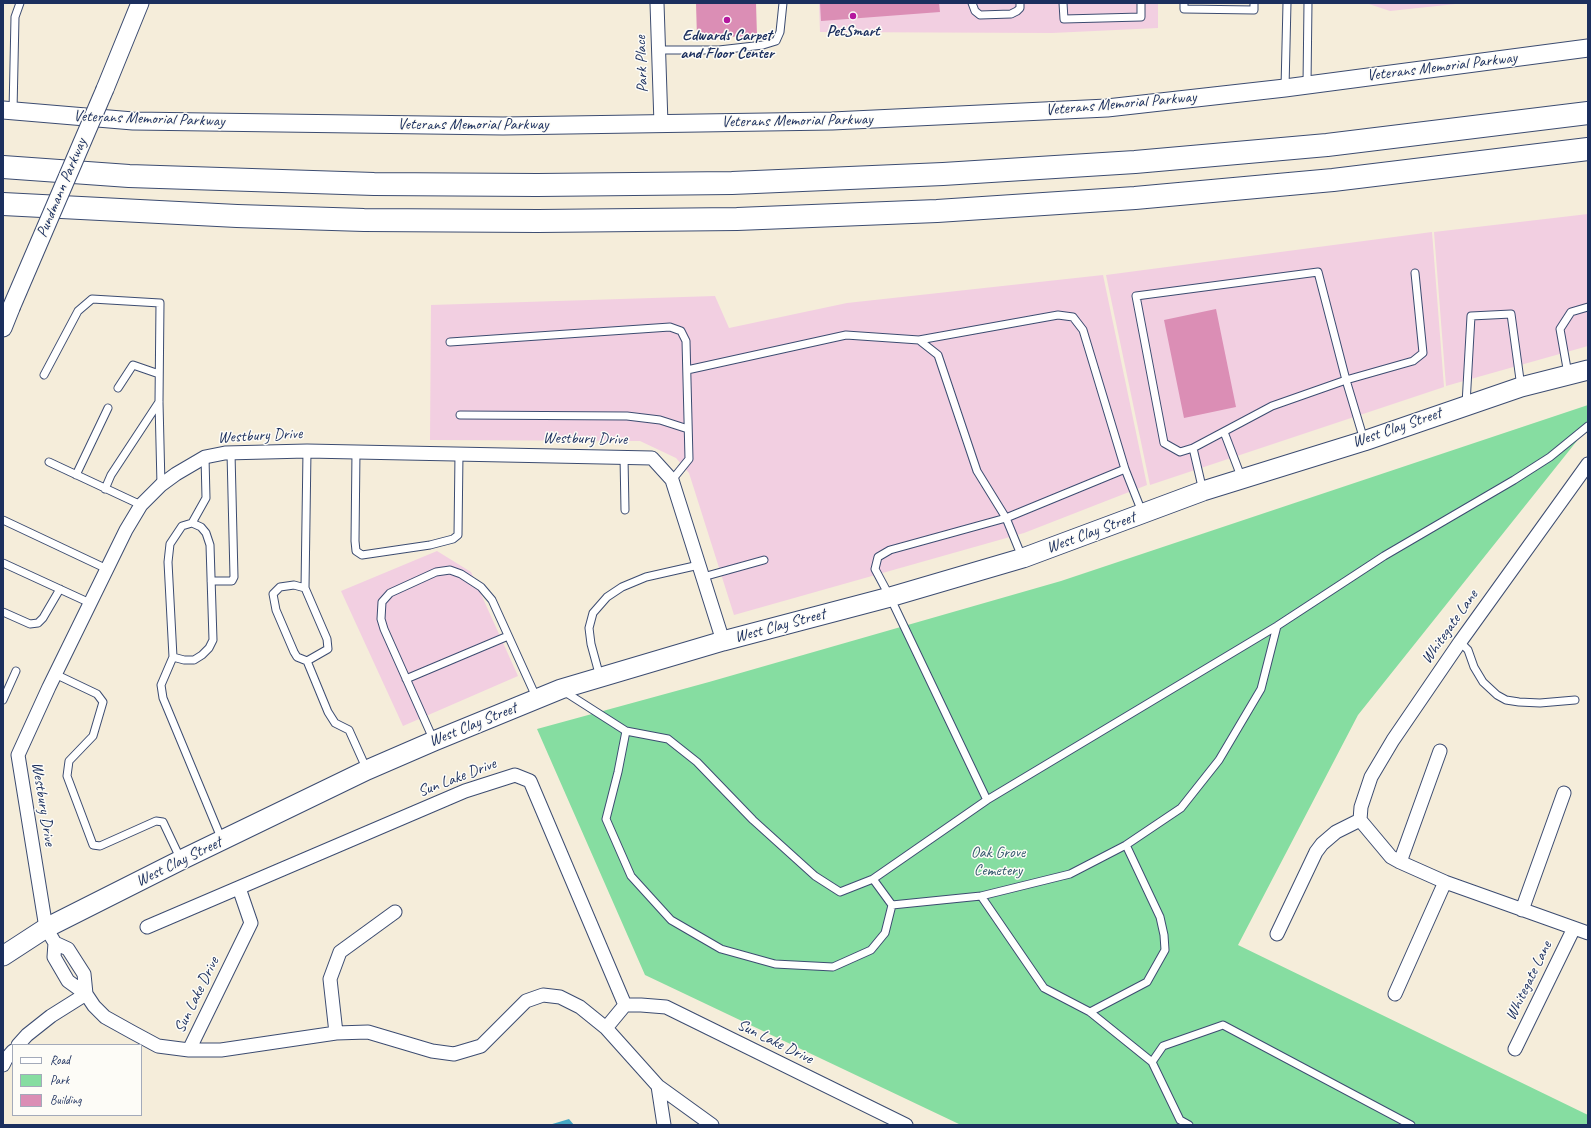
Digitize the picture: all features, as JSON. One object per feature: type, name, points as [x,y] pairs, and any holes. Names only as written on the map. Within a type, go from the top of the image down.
[{"type":"highway","points":[[3,168],[129,176],[374,184],[537,185],[732,183],[950,174],[1158,160],[1327,145],[1588,113]]},
{"type":"highway","points":[[3,204],[230,216],[364,220],[546,221],[752,219],[937,211],[1135,198],[1333,180],[1588,149]]},
{"type":"main road","name":"West Clay Street","points":[[3,956],[50,935],[181,860],[367,770],[561,689],[723,641],[890,597],[1023,558],[1203,491],[1364,440],[1521,387],[1588,370]]},
{"type":"street","name":"Pundmann Parkway","points":[[3,328],[140,3]]},
{"type":"street","name":"Park Place","points":[[658,3],[661,124]]},
{"type":"street","name":"Veterans Memorial Parkway","points":[[8,110],[133,121],[503,126],[832,121],[1107,108],[1285,88],[1588,48]]},
{"type":"street","name":"Westbury Drive","points":[[50,935],[18,755],[55,674],[107,569],[141,505],[161,485],[176,474],[205,457],[231,453],[307,451],[652,458],[672,480],[723,641]]},
{"type":"street","name":"Whitegate Lane","points":[[1588,464],[1460,642],[1393,740],[1371,777],[1361,807],[1360,820],[1391,857],[1400,862],[1445,882],[1588,933]]},
{"type":"street","points":[[1400,862],[1440,751]]},
{"type":"street","name":"Sun Lake Drive","points":[[147,927],[465,791],[515,775],[530,781],[625,1005],[666,1007],[906,1125]]},
{"type":"street","points":[[1522,910],[1564,792]]},
{"type":"street","points":[[1277,934],[1316,852],[1322,844],[1336,832],[1360,820]]},
{"type":"street","points":[[1394,994],[1445,882]]},
{"type":"street","name":"Sun Lake Drive","points":[[189,1050],[251,923],[239,888]]},
{"type":"street","points":[[336,1033],[330,979],[340,952],[395,912]]},
{"type":"street","name":"Whitegate Lane","points":[[1515,1049],[1574,928]]},
{"type":"street","points":[[19,1044],[27,1035],[51,1016],[86,994],[84,974],[68,949],[50,935]]},
{"type":"street","name":"Sun Lake Drive","points":[[50,935],[54,957],[68,981],[86,994],[94,1006],[105,1017],[158,1046],[189,1050],[222,1050],[336,1033],[368,1032],[432,1051],[454,1054],[481,1046],[526,1001],[543,995],[560,997],[580,1007],[606,1028],[658,1086],[712,1125]]},
{"type":"street","points":[[606,1028],[625,1005]]},
{"type":"street","points":[[3,1065],[12,1052]]},
{"type":"street","points":[[658,1086],[664,1125]]},
{"type":"lane","points":[[8,110],[15,17],[20,3]]},
{"type":"lane","points":[[658,50],[719,50],[763,45],[776,41],[780,32],[782,3]]},
{"type":"lane","points":[[972,3],[975,11],[980,15],[1011,14],[1020,8],[1020,3]]},
{"type":"lane","points":[[1063,3],[1064,19],[1141,17],[1140,3]]},
{"type":"lane","points":[[1184,3],[1184,9],[1254,10],[1254,3]]},
{"type":"lane","points":[[1285,88],[1287,3]]},
{"type":"lane","points":[[1307,85],[1308,3]]},
{"type":"lane","points":[[1364,440],[1346,380],[1318,272],[1136,296],[1164,443],[1180,452],[1193,448],[1272,406],[1346,380],[1413,361],[1423,353],[1415,273]]},
{"type":"lane","points":[[44,375],[78,311],[92,299],[160,303],[159,402],[161,485]]},
{"type":"lane","points":[[1568,375],[1560,329],[1571,312],[1588,307]]},
{"type":"lane","points":[[1466,405],[1471,316],[1511,314],[1521,387]]},
{"type":"lane","points":[[687,370],[846,335],[919,340],[1058,315],[1073,317],[1083,330],[1125,469],[1142,514]]},
{"type":"lane","points":[[450,342],[670,327],[681,331],[686,341],[689,459],[672,480]]},
{"type":"lane","points":[[919,340],[938,355],[977,471],[1006,518],[1023,558]]},
{"type":"lane","points":[[118,388],[133,365],[159,374]]},
{"type":"lane","points":[[105,488],[111,475],[159,402]]},
{"type":"lane","points":[[76,475],[108,408]]},
{"type":"lane","points":[[460,415],[627,416],[660,420],[688,429]]},
{"type":"lane","points":[[561,689],[626,730],[668,738],[697,762],[753,820],[815,876],[840,892],[873,879],[987,800],[1277,626],[1384,556],[1550,458],[1588,426]]},
{"type":"lane","points":[[1224,432],[1242,479]]},
{"type":"lane","points":[[1193,448],[1203,491]]},
{"type":"lane","points":[[307,451],[305,588],[327,639],[328,649],[307,661]]},
{"type":"lane","points":[[356,452],[355,541],[356,551],[362,555],[430,545],[454,539],[458,535],[459,454]]},
{"type":"lane","points":[[211,581],[232,581],[234,577],[231,453]]},
{"type":"lane","points":[[205,457],[206,498],[192,523],[182,526],[170,544],[168,562],[173,657],[161,685],[163,698],[222,840]]},
{"type":"lane","points":[[624,457],[625,510]]},
{"type":"lane","points":[[49,462],[141,505]]},
{"type":"lane","points":[[987,800],[914,651],[890,597],[875,569],[878,557],[890,550],[1006,518],[1125,469]]},
{"type":"lane","points":[[3,520],[107,569]]},
{"type":"lane","points":[[173,657],[184,660],[194,660],[209,648],[213,640],[209,538],[201,528],[192,523]]},
{"type":"lane","points":[[600,678],[591,644],[589,628],[593,613],[608,597],[622,587],[646,577],[701,571],[764,560]]},
{"type":"lane","points":[[3,563],[90,603]]},
{"type":"lane","points":[[434,741],[384,629],[382,619],[382,602],[390,593],[436,572],[450,570],[461,574],[481,587],[492,600],[537,699]]},
{"type":"lane","points":[[305,588],[294,585],[280,587],[273,594],[276,610],[297,657],[307,661],[328,712],[335,723],[349,730],[367,770]]},
{"type":"lane","points":[[3,612],[30,624],[38,623],[43,618],[60,589]]},
{"type":"lane","points":[[892,905],[982,896],[1070,874],[1126,845],[1181,808],[1219,760],[1261,690],[1277,626]]},
{"type":"lane","points":[[406,679],[508,636]]},
{"type":"lane","points":[[1460,642],[1468,650],[1474,666],[1483,682],[1496,695],[1506,700],[1518,702],[1540,703],[1575,700]]},
{"type":"lane","points":[[3,700],[16,671]]},
{"type":"lane","points":[[55,674],[98,694],[103,702],[94,736],[69,761],[67,776],[93,845],[100,846],[156,822],[163,822],[181,860]]},
{"type":"lane","points":[[626,730],[618,772],[606,819],[631,876],[671,920],[721,949],[775,964],[833,967],[871,950],[885,932],[892,905]]},
{"type":"lane","points":[[1090,1012],[1147,982],[1165,950],[1164,935],[1160,917],[1126,845]]},
{"type":"lane","points":[[873,879],[892,905]]},
{"type":"lane","points":[[982,896],[1044,988],[1090,1012],[1152,1062],[1180,1120],[1190,1125]]},
{"type":"lane","points":[[1152,1062],[1163,1046],[1224,1025],[1411,1125]]},
{"type":"shaded area","points":[[819,3],[1158,3],[1158,28],[1052,33],[820,32]]},
{"type":"shaded area","points":[[1366,3],[1465,3],[1390,11]]},
{"type":"shaded area","points":[[1588,214],[1588,346],[1446,386],[1434,232]]},
{"type":"shaded area","points":[[1432,232],[1444,387],[1150,485],[1106,275]]},
{"type":"shaded area","points":[[1103,275],[1147,485],[1024,533],[734,615],[689,473],[676,458],[640,441],[430,440],[431,305],[715,296],[729,328],[847,303]]},
{"type":"shaded area","points":[[437,551],[471,572],[518,676],[403,726],[341,591]]},
{"type":"green space","name":"Oak Grove Cemetery","points":[[1588,405],[1588,427],[1358,715],[1238,945],[1588,1115],[1588,1125],[961,1125],[645,975],[537,729],[709,682],[1061,581]]},
{"type":"water","points":[[569,1119],[574,1125],[549,1125]]},
{"type":"building","name":"Edwards Carpet and Floor Center","points":[[696,3],[756,3],[757,36],[697,38]]},
{"type":"building","name":"PetSmart","points":[[820,3],[939,3],[940,12],[821,21]]},
{"type":"building","points":[[1216,309],[1236,407],[1184,418],[1164,320]]},
{"type":"place","name":"PetSmart","points":[[853,16]]},
{"type":"place","name":"Edwards Carpet and Floor Center","points":[[727,20]]}]
